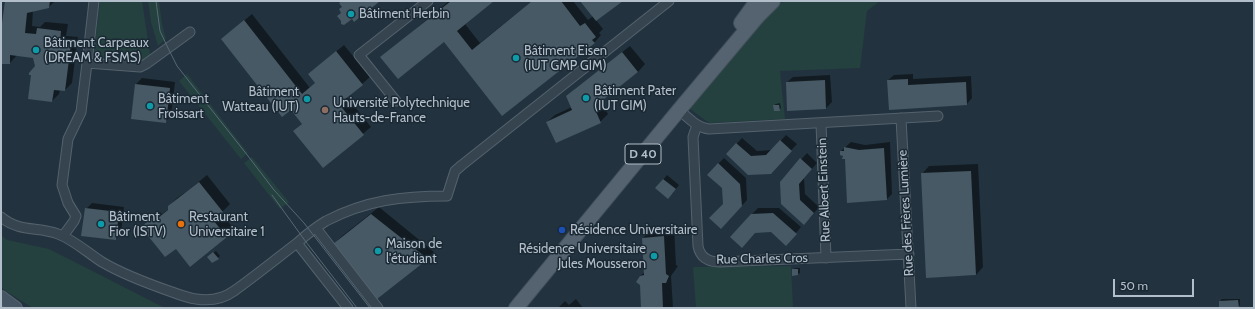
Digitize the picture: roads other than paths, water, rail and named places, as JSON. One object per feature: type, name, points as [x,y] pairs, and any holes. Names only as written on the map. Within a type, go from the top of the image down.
[{"type":"main road","name":"D 40","points":[[507,308],[729,39],[757,1]]},
{"type":"main road","name":"D 40","points":[[516,308],[679,110],[758,16],[773,1]]},
{"type":"main road","points":[[1,296],[16,308]]},
{"type":"street","points":[[63,236],[76,216],[68,203],[62,185],[68,139],[82,112],[94,1]]},
{"type":"street","points":[[396,101],[359,55],[428,1]]},
{"type":"street","points":[[1,217],[10,224],[20,228],[51,232],[63,236],[96,258],[119,270],[167,290],[187,297],[203,300],[219,298],[231,294],[316,228],[350,210],[379,201],[411,196],[447,196],[455,171],[669,1]]},
{"type":"street","points":[[87,63],[140,67],[190,32]]},
{"type":"street","points":[[679,110],[704,129],[938,116]]},
{"type":"street","name":"Rue des Frères Lumière","points":[[901,118],[911,308]]},
{"type":"street","name":"Rue Albert Einstein","points":[[821,123],[826,258]]},
{"type":"street","name":"Rue Charles Cros","points":[[697,125],[693,137],[698,238],[699,250],[703,257],[715,262],[909,254]]},
{"type":"street","points":[[316,228],[378,308]]},
{"type":"street","points":[[297,243],[348,308]]},
{"type":"tram line","points":[[156,1],[160,31],[177,66],[274,190],[304,223],[370,308]]},
{"type":"tram line","points":[[272,195],[357,308]]},
{"type":"place","name":"Bâtiment Herbin","points":[[351,14]]},
{"type":"place","name":"Bâtiment Carpeaux (DREAM & FSMS)","points":[[36,50]]},
{"type":"place","name":"Bâtiment Eisen (IUT GMP GIM)","points":[[516,58]]},
{"type":"place","name":"Bâtiment Pater (IUT GIM)","points":[[586,98]]},
{"type":"place","name":"Bâtiment Watteau (IUT)","points":[[307,99]]},
{"type":"place","name":"Bâtiment Froissart","points":[[150,106]]},
{"type":"place","name":"Université Polytechnique Hauts-de-France","points":[[325,110]]},
{"type":"place","name":"Bâtiment Fior (ISTV)","points":[[101,224]]},
{"type":"place","name":"Restaurant Universitaire 1","points":[[181,224]]},
{"type":"place","name":"Résidence Universitaire","points":[[562,230]]},
{"type":"place","name":"Maison de l'étudiant","points":[[378,251]]},
{"type":"place","name":"Résidence Universitaire Jules Mousseron","points":[[654,256]]}]
